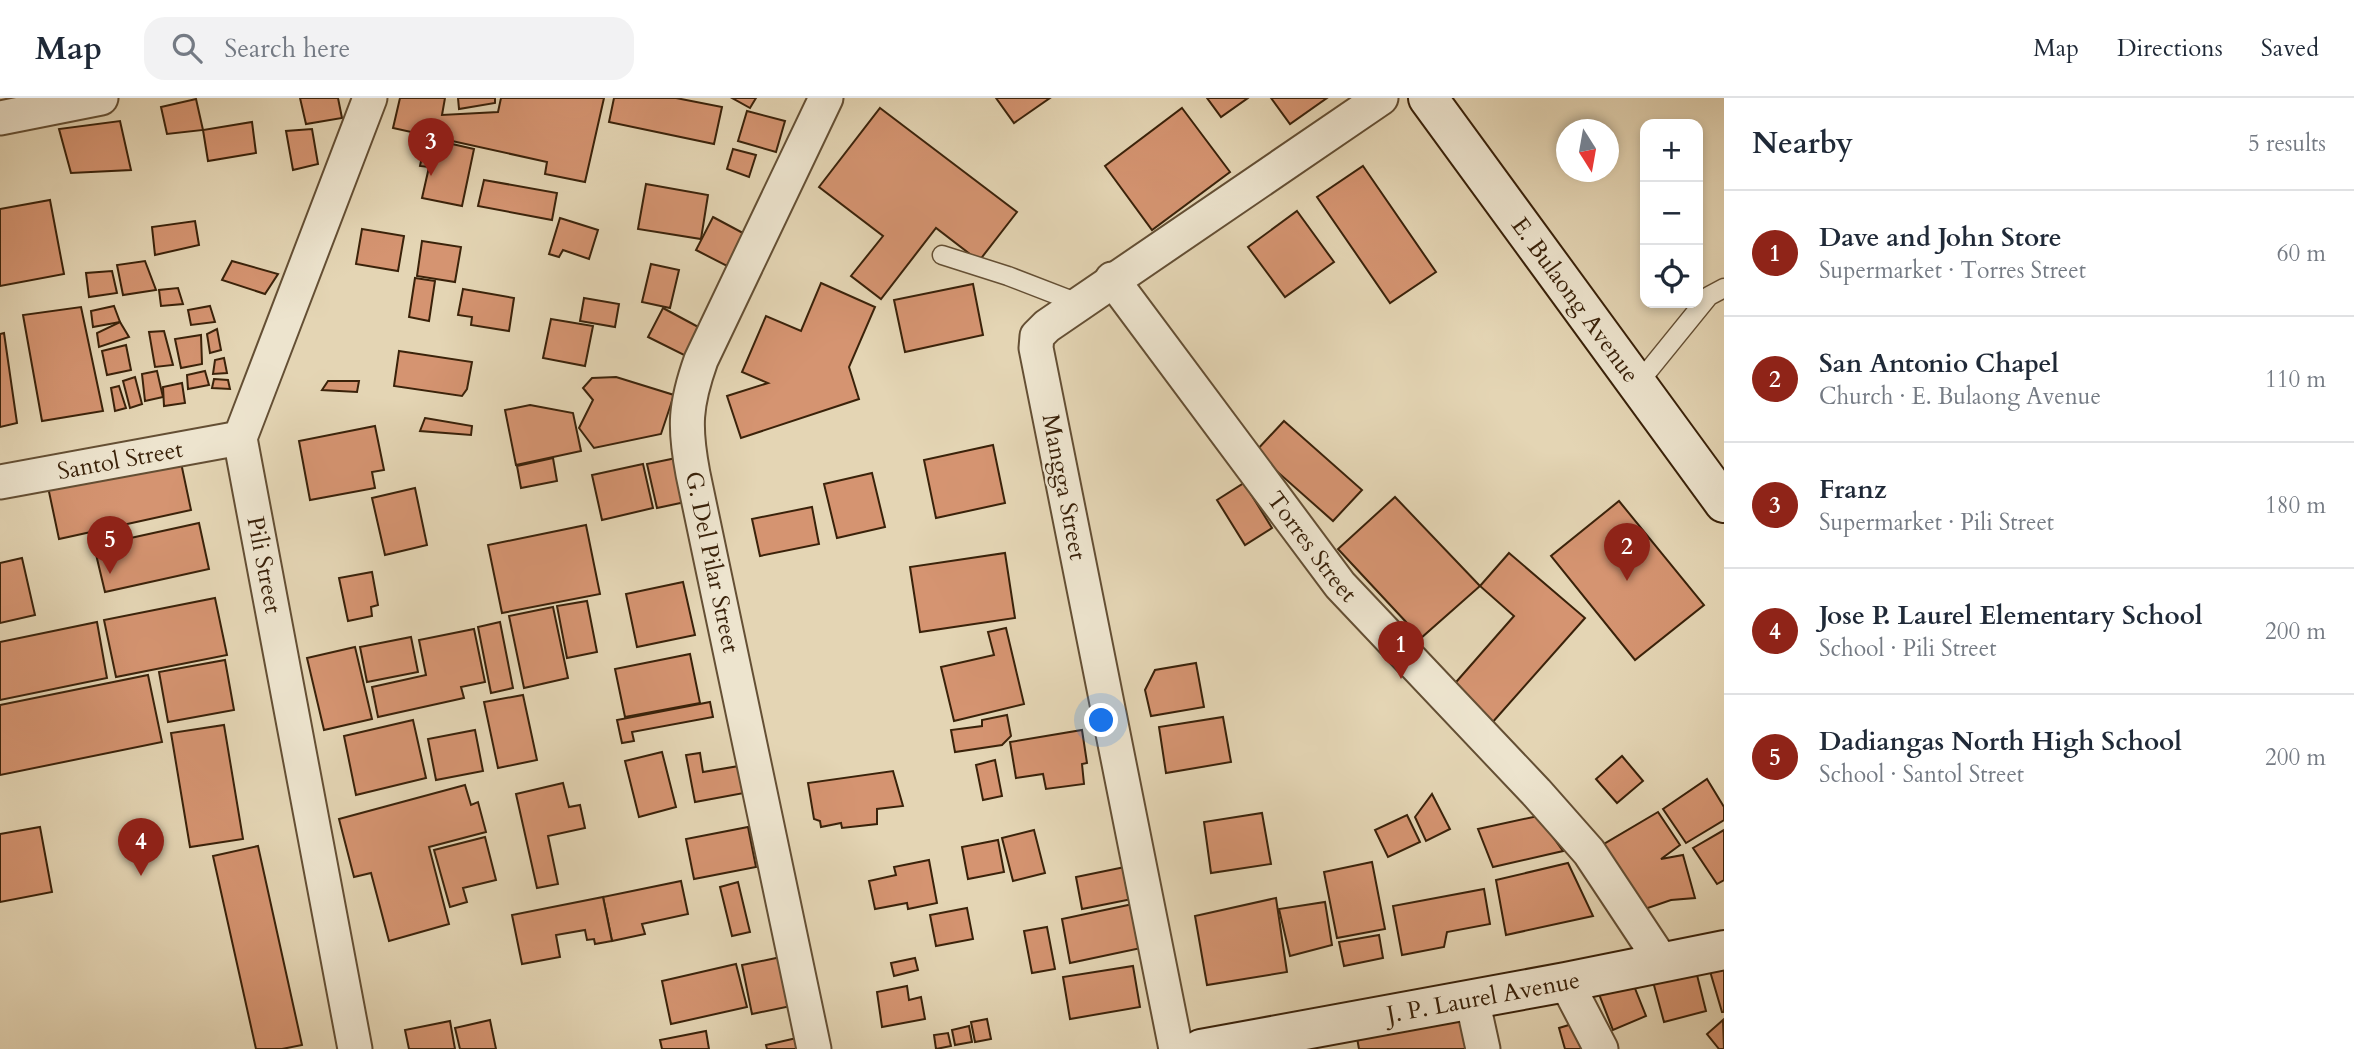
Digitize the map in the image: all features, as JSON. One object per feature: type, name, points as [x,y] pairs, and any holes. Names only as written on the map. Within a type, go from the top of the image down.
[{"type":"street","points":[[0,118],[101,98]]},
{"type":"street","points":[[240,438],[370,98]]},
{"type":"street","name":"G. Del Pilar Street","points":[[814,1049],[693,474],[686,419],[690,390],[701,360],[826,98]]},
{"type":"street","name":"Mangga Street","points":[[1176,1049],[1036,348],[1037,337],[1047,326],[1112,279],[1381,98]]},
{"type":"street","name":"E. Bulaong Avenue","points":[[1428,98],[1724,503]]},
{"type":"street","name":"Torres Street","points":[[1112,279],[1340,585],[1536,792],[1589,852],[1662,962]]},
{"type":"street","name":"Santol Street","points":[[0,482],[240,438]]},
{"type":"street","name":"Pili Street","points":[[240,438],[355,1049]]},
{"type":"street","name":"J. P. Laurel Avenue","points":[[1201,1049],[1724,950]]},
{"type":"street","points":[[1566,982],[1601,1049]]},
{"type":"street","points":[[1472,999],[1483,1049]]},
{"type":"lane","points":[[942,255],[1079,303]]},
{"type":"lane","points":[[1636,386],[1709,296],[1724,288]]},
{"type":"building","points":[[300,98],[338,98],[342,118],[306,124]]},
{"type":"building","points":[[400,98],[445,98],[442,115],[498,112],[501,98],[604,98],[585,182],[545,174],[547,162],[393,128]]},
{"type":"building","points":[[458,98],[495,98],[495,103],[459,109]]},
{"type":"building","points":[[614,98],[676,98],[722,107],[714,144],[609,122]]},
{"type":"building","points":[[732,98],[756,98],[750,108]]},
{"type":"building","points":[[996,98],[1050,98],[1014,123]]},
{"type":"building","points":[[1207,98],[1248,98],[1221,117]]},
{"type":"building","points":[[1271,98],[1327,98],[1290,124]]},
{"type":"building","points":[[196,99],[203,130],[167,134],[161,107]]},
{"type":"building","points":[[880,108],[1017,212],[979,261],[936,228],[881,299],[851,276],[883,236],[819,187]]},
{"type":"building","points":[[1182,108],[1230,172],[1152,230],[1105,166]]},
{"type":"building","points":[[747,111],[785,121],[776,152],[738,141]]},
{"type":"building","points":[[120,121],[131,170],[71,173],[59,129]]},
{"type":"building","points":[[252,122],[256,153],[208,161],[203,130]]},
{"type":"building","points":[[312,129],[318,164],[293,170],[286,131]]},
{"type":"building","points":[[426,138],[474,149],[462,206],[422,198],[429,167],[420,166]]},
{"type":"building","points":[[733,149],[756,155],[749,177],[727,169]]},
{"type":"building","points":[[1363,166],[1436,272],[1390,303],[1317,197]]},
{"type":"building","points":[[484,180],[557,193],[552,220],[478,206]]},
{"type":"building","points":[[646,184],[708,195],[701,239],[638,229]]},
{"type":"building","points":[[50,200],[64,274],[0,286],[0,209]]},
{"type":"building","points":[[1297,211],[1334,262],[1285,297],[1248,247]]},
{"type":"building","points":[[713,217],[743,233],[727,266],[696,250]]},
{"type":"building","points":[[560,218],[598,230],[589,259],[563,250],[559,257],[549,254]]},
{"type":"building","points":[[195,221],[199,245],[155,255],[152,227]]},
{"type":"building","points":[[362,229],[404,236],[398,271],[356,264]]},
{"type":"building","points":[[422,241],[461,247],[455,282],[417,276]]},
{"type":"building","points":[[145,261],[156,290],[123,295],[117,265]]},
{"type":"building","points":[[232,261],[278,274],[265,294],[222,280]]},
{"type":"building","points":[[651,264],[679,270],[670,308],[642,302]]},
{"type":"building","points":[[112,271],[117,293],[89,297],[86,273]]},
{"type":"building","points":[[415,278],[435,281],[429,321],[409,317]]},
{"type":"building","points":[[821,283],[875,307],[849,367],[859,399],[741,438],[727,396],[768,383],[742,372],[766,316],[801,331]]},
{"type":"building","points":[[973,284],[983,335],[905,352],[894,300]]},
{"type":"building","points":[[178,288],[183,304],[161,306],[159,290]]},
{"type":"building","points":[[463,289],[514,298],[509,331],[471,325],[472,317],[458,315]]},
{"type":"building","points":[[584,298],[619,304],[615,327],[580,321]]},
{"type":"building","points":[[114,306],[120,322],[93,327],[91,311]]},
{"type":"building","points":[[210,306],[215,322],[191,325],[188,310]]},
{"type":"building","points":[[81,307],[103,411],[42,421],[23,315]]},
{"type":"building","points":[[663,308],[702,329],[688,357],[648,337]]},
{"type":"building","points":[[551,319],[593,326],[585,366],[543,358]]},
{"type":"building","points":[[120,322],[129,337],[99,347],[97,333]]},
{"type":"building","points":[[217,329],[221,350],[210,353],[207,334]]},
{"type":"building","points":[[164,331],[173,365],[155,367],[149,332]]},
{"type":"building","points":[[4,333],[17,423],[0,427],[0,334]]},
{"type":"building","points":[[201,335],[202,364],[181,368],[175,339]]},
{"type":"building","points":[[126,345],[131,370],[107,375],[102,351]]},
{"type":"building","points":[[399,351],[472,362],[467,389],[462,396],[394,386]]},
{"type":"building","points":[[224,358],[227,373],[213,374],[215,360]]},
{"type":"building","points":[[157,371],[163,397],[145,401],[142,374]]},
{"type":"building","points":[[205,371],[209,385],[188,389],[187,375]]},
{"type":"building","points":[[135,377],[142,404],[130,408],[123,381]]},
{"type":"building","points":[[616,377],[674,395],[661,434],[594,448],[579,428],[593,400],[583,388],[592,378]]},
{"type":"building","points":[[214,379],[228,380],[230,389],[212,388]]},
{"type":"building","points":[[328,381],[359,381],[357,392],[322,390]]},
{"type":"building","points":[[182,383],[185,403],[164,406],[163,387]]},
{"type":"building","points":[[119,386],[126,408],[115,411],[111,388]]},
{"type":"building","points":[[530,405],[573,413],[581,451],[516,465],[505,410]]},
{"type":"building","points":[[425,418],[472,426],[471,435],[420,431]]},
{"type":"building","points":[[1284,421],[1362,490],[1333,521],[1255,452]]},
{"type":"building","points":[[375,426],[384,470],[372,472],[375,488],[310,500],[299,441]]},
{"type":"building","points":[[993,445],[1005,503],[936,518],[924,460]]},
{"type":"building","points":[[681,457],[690,501],[657,508],[647,464]]},
{"type":"building","points":[[180,458],[191,510],[59,539],[48,487]]},
{"type":"building","points":[[553,458],[557,481],[521,488],[517,466]]},
{"type":"building","points":[[643,464],[653,508],[602,520],[592,475]]},
{"type":"building","points":[[872,473],[885,527],[837,538],[824,484]]},
{"type":"building","points":[[1244,483],[1272,528],[1245,545],[1217,500]]},
{"type":"building","points":[[415,488],[427,545],[385,555],[372,498]]},
{"type":"building","points":[[1395,497],[1480,586],[1421,638],[1338,549]]},
{"type":"building","points":[[1619,501],[1704,605],[1635,660],[1551,556]]},
{"type":"building","points":[[812,507],[819,544],[760,556],[752,519]]},
{"type":"building","points":[[199,523],[209,569],[105,592],[94,546]]},
{"type":"building","points":[[586,525],[600,594],[502,613],[488,545]]},
{"type":"building","points":[[1005,553],[1015,618],[920,632],[910,567]]},
{"type":"building","points":[[1509,553],[1585,618],[1491,724],[1450,689],[1514,616],[1480,586]]},
{"type":"building","points":[[22,558],[35,615],[0,623],[0,563]]},
{"type":"building","points":[[372,572],[378,605],[371,607],[372,616],[348,621],[339,578]]},
{"type":"building","points":[[683,582],[695,635],[637,647],[626,594]]},
{"type":"building","points":[[215,598],[227,655],[116,677],[104,620]]},
{"type":"building","points":[[587,601],[597,652],[567,658],[557,606]]},
{"type":"building","points":[[553,607],[568,678],[524,688],[509,616]]},
{"type":"building","points":[[97,622],[107,678],[0,700],[0,642]]},
{"type":"building","points":[[500,622],[513,688],[491,693],[478,627]]},
{"type":"building","points":[[1006,628],[1024,704],[954,721],[941,667],[994,655],[988,632]]},
{"type":"building","points":[[474,629],[485,682],[461,687],[464,698],[378,717],[372,687],[426,675],[419,640]]},
{"type":"building","points":[[411,637],[418,672],[367,682],[360,647]]},
{"type":"building","points":[[355,647],[372,719],[324,730],[307,658]]},
{"type":"building","points":[[690,654],[700,703],[625,717],[615,669]]},
{"type":"building","points":[[225,660],[234,710],[168,722],[159,672]]},
{"type":"building","points":[[1196,663],[1204,707],[1151,716],[1145,690],[1155,670]]},
{"type":"building","points":[[148,675],[162,742],[0,775],[0,705]]},
{"type":"building","points":[[523,695],[537,760],[498,768],[484,702]]},
{"type":"building","points":[[710,702],[713,717],[632,732],[634,741],[622,743],[617,720]]},
{"type":"building","points":[[1007,715],[1011,736],[1002,745],[955,752],[951,730],[982,726],[982,720]]},
{"type":"building","points":[[1223,717],[1231,762],[1166,773],[1159,727]]},
{"type":"building","points":[[413,720],[426,778],[356,795],[344,736]]},
{"type":"building","points":[[224,725],[243,839],[190,847],[171,733]]},
{"type":"building","points":[[475,730],[483,771],[436,780],[428,739]]},
{"type":"building","points":[[1082,730],[1087,763],[1082,764],[1084,784],[1046,789],[1043,774],[1016,778],[1010,742]]},
{"type":"building","points":[[662,752],[676,807],[639,817],[625,761]]},
{"type":"building","points":[[700,753],[703,772],[739,766],[744,793],[695,802],[686,755]]},
{"type":"building","points":[[1622,756],[1643,781],[1617,803],[1596,779]]},
{"type":"building","points":[[995,760],[1002,796],[983,800],[976,765]]},
{"type":"building","points":[[893,771],[903,806],[877,809],[877,824],[842,828],[841,823],[821,827],[820,821],[814,819],[808,783]]},
{"type":"building","points":[[1707,779],[1724,807],[1724,820],[1686,843],[1663,809]]},
{"type":"building","points":[[563,783],[569,807],[580,805],[585,828],[548,836],[558,884],[537,888],[516,794]]},
{"type":"building","points":[[465,785],[471,805],[478,802],[486,832],[429,847],[449,924],[389,941],[371,873],[354,877],[339,819]]},
{"type":"building","points":[[1432,794],[1450,829],[1426,841],[1415,817]]},
{"type":"building","points":[[1658,812],[1680,845],[1661,859],[1683,855],[1695,898],[1671,900],[1639,911],[1604,844]]},
{"type":"building","points":[[1262,813],[1271,864],[1211,873],[1204,822]]},
{"type":"building","points":[[1407,815],[1420,842],[1388,857],[1375,830]]},
{"type":"building","points":[[1538,816],[1563,851],[1493,867],[1478,829]]},
{"type":"building","points":[[40,827],[52,892],[0,902],[0,834]]},
{"type":"building","points":[[748,827],[756,867],[694,879],[686,839]]},
{"type":"building","points":[[1034,830],[1045,873],[1013,881],[1002,838]]},
{"type":"building","points":[[1724,830],[1724,880],[1717,884],[1693,848]]},
{"type":"building","points":[[485,837],[496,880],[463,888],[467,902],[450,907],[434,850]]},
{"type":"building","points":[[998,840],[1004,872],[968,879],[962,847]]},
{"type":"building","points":[[258,846],[302,1045],[282,1049],[256,1049],[213,856]]},
{"type":"building","points":[[929,860],[937,903],[908,909],[907,903],[875,909],[869,881],[896,875],[894,867]]},
{"type":"building","points":[[1372,862],[1385,929],[1337,938],[1324,872]]},
{"type":"building","points":[[1568,863],[1593,916],[1506,935],[1496,880]]},
{"type":"building","points":[[1125,867],[1132,899],[1082,909],[1076,877]]},
{"type":"building","points":[[681,881],[688,914],[642,924],[645,934],[612,941],[603,897]]},
{"type":"building","points":[[738,882],[750,932],[732,936],[720,887]]},
{"type":"building","points":[[1484,889],[1490,924],[1447,932],[1444,947],[1402,955],[1393,906]]},
{"type":"building","points":[[603,897],[612,941],[595,944],[594,939],[587,940],[585,930],[556,935],[560,957],[522,964],[512,915]]},
{"type":"building","points":[[1276,898],[1287,972],[1207,985],[1195,916]]},
{"type":"building","points":[[1325,902],[1332,945],[1290,956],[1279,909]]},
{"type":"building","points":[[1133,904],[1141,948],[1070,963],[1062,919]]},
{"type":"building","points":[[967,908],[973,939],[936,946],[930,915]]},
{"type":"building","points":[[1047,927],[1055,969],[1032,973],[1024,931]]},
{"type":"building","points":[[1379,935],[1383,958],[1344,966],[1339,942]]},
{"type":"building","points":[[781,957],[791,1006],[752,1014],[742,965]]},
{"type":"building","points":[[1724,957],[1724,1012],[1722,1012],[1707,961]]},
{"type":"building","points":[[915,958],[918,970],[894,976],[891,963]]},
{"type":"building","points":[[736,964],[747,1007],[671,1024],[662,981]]},
{"type":"building","points":[[1133,966],[1140,1007],[1070,1019],[1063,977]]},
{"type":"building","points":[[1695,967],[1706,1011],[1664,1022],[1652,978]]},
{"type":"building","points":[[1630,976],[1646,1016],[1613,1030],[1597,989]]},
{"type":"building","points":[[907,986],[909,1000],[921,997],[925,1019],[882,1027],[877,992]]},
{"type":"building","points":[[1466,1005],[1475,1049],[1359,1049],[1355,1027]]},
{"type":"building","points":[[987,1019],[991,1039],[975,1042],[971,1022]]},
{"type":"building","points":[[490,1020],[496,1049],[460,1049],[455,1028]]},
{"type":"building","points":[[1723,1020],[1724,1049],[1719,1049],[1707,1034]]},
{"type":"building","points":[[450,1021],[455,1049],[409,1049],[405,1030]]},
{"type":"building","points":[[1582,1021],[1591,1049],[1565,1049],[1559,1028]]},
{"type":"building","points":[[969,1026],[972,1042],[955,1045],[952,1030]]},
{"type":"building","points":[[706,1031],[709,1049],[662,1049],[660,1040]]},
{"type":"building","points":[[948,1033],[951,1046],[936,1049],[934,1035]]},
{"type":"building","points":[[801,1037],[803,1049],[767,1049],[766,1045]]},
{"type":"place","name":"Franz","points":[[431,176]]},
{"type":"place","name":"Dadiangas North High School","points":[[110,574]]},
{"type":"place","name":"San Antonio Chapel","points":[[1627,581]]},
{"type":"place","name":"Dave and John Store","points":[[1401,679]]},
{"type":"place","name":"Jose P. Laurel Elementary School","points":[[141,876]]}]
